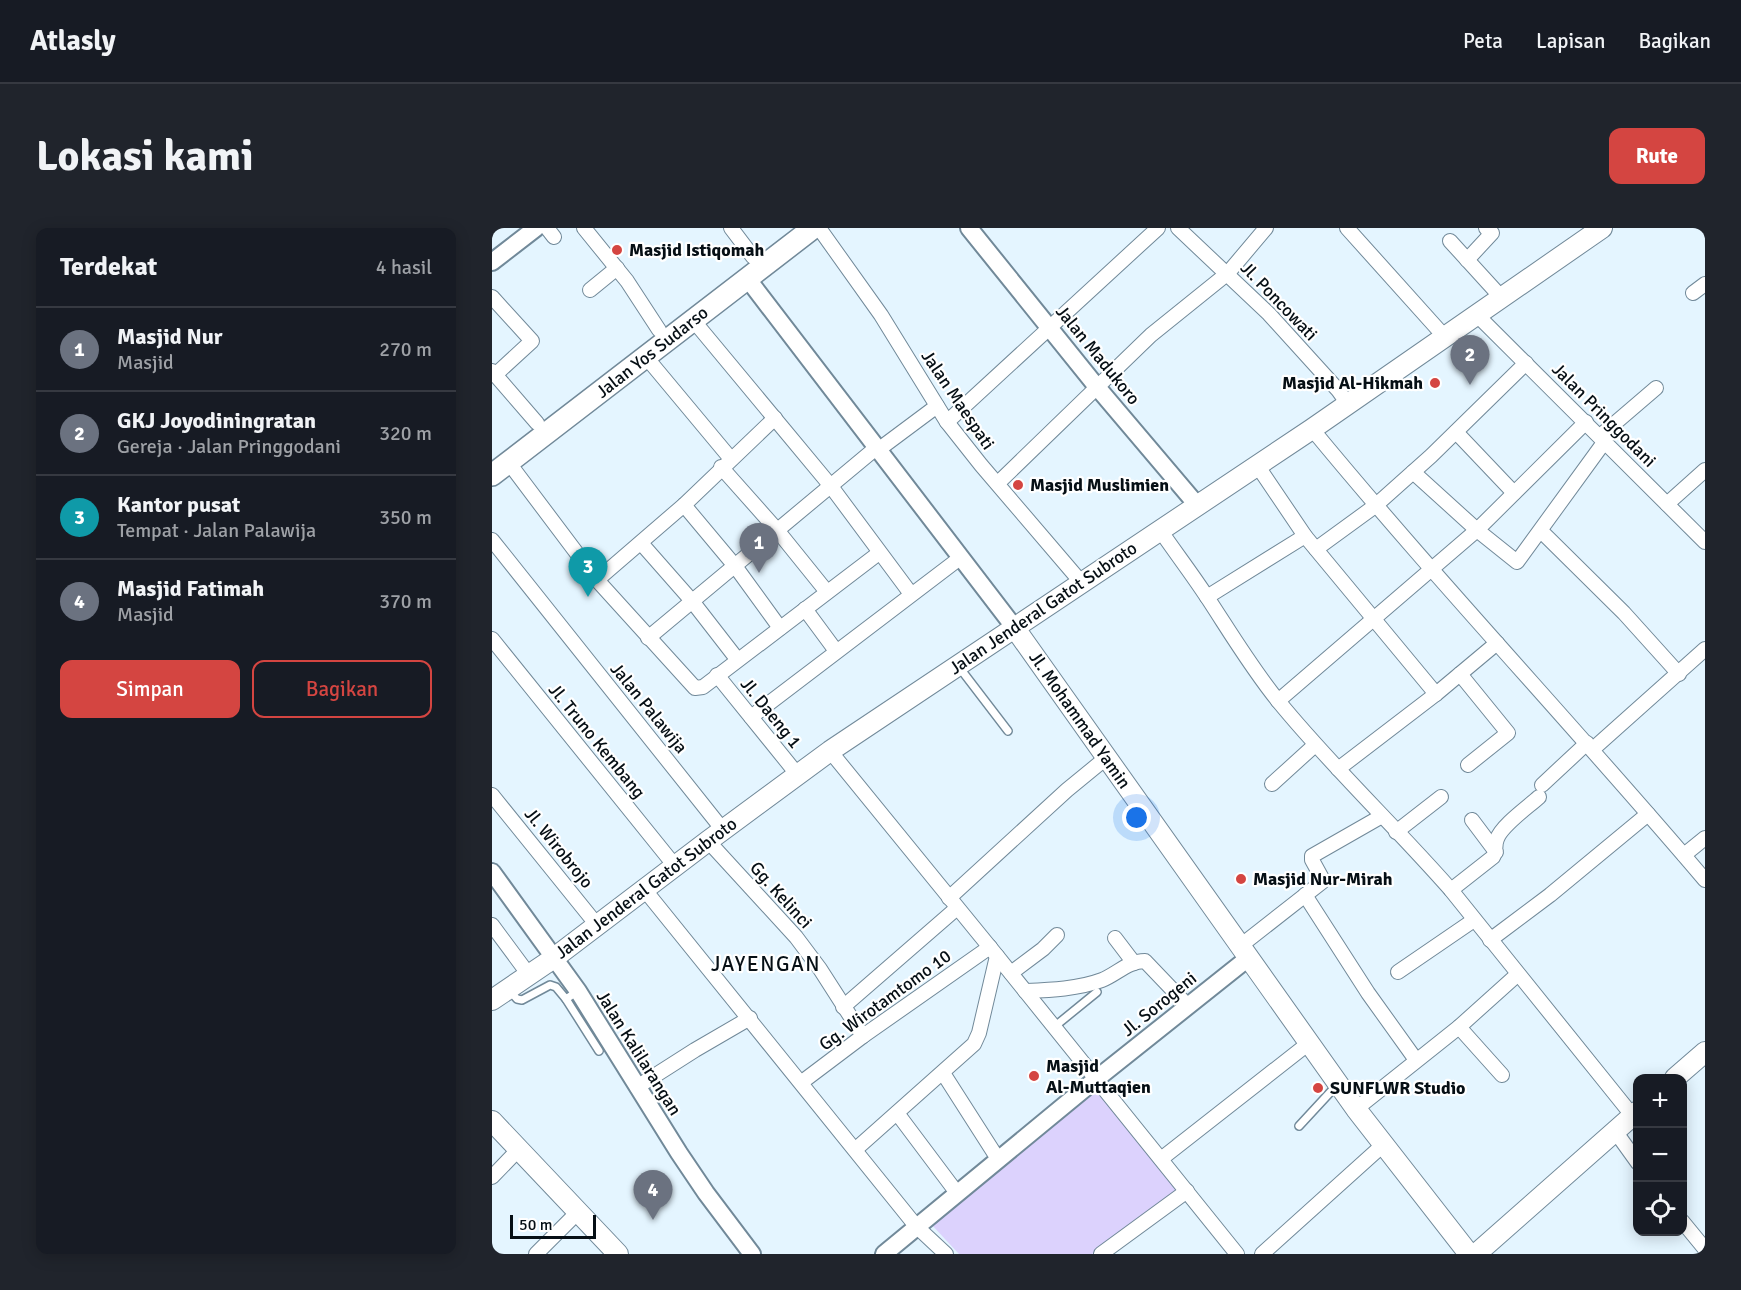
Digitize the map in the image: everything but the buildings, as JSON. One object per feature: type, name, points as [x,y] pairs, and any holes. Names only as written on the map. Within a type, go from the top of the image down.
[{"type":"main road","name":"Jalan Yos Sudarso","points":[[498,465],[693,320],[791,228]]},
{"type":"main road","name":"Jalan Yos Sudarso","points":[[498,465],[537,423],[658,330],[747,267],[813,228]]},
{"type":"main road","name":"Jalan Jenderal Gatot Subroto","points":[[500,995],[554,958],[715,835],[830,751],[1348,404],[1602,228]]},
{"type":"main road","name":"Jl. Mohammad Yamin","points":[[1014,627],[1308,1043],[1356,1109],[1469,1254]]},
{"type":"main road","points":[[1681,1074],[1703,1059]]},
{"type":"main road","points":[[1476,1254],[1633,1115]]},
{"type":"main road","points":[[492,1121],[618,1254]]},
{"type":"street","points":[[492,262],[536,228]]},
{"type":"street","points":[[584,228],[617,268],[658,330]]},
{"type":"street","points":[[730,228],[747,267]]},
{"type":"street","name":"Jalan Maespati","points":[[819,228],[880,315],[947,422],[1081,582]]},
{"type":"street","name":"Jalan Madukoro","points":[[969,228],[1097,387],[1197,505]]},
{"type":"street","points":[[947,422],[1158,228]]},
{"type":"street","name":"Jl. Poncowati","points":[[1178,228],[1228,273],[1281,327],[1348,404]]},
{"type":"street","points":[[998,483],[1151,335],[1228,273],[1266,228]]},
{"type":"street","points":[[1347,228],[1444,336]]},
{"type":"street","points":[[1467,260],[1492,233],[1486,228]]},
{"type":"street","points":[[1450,241],[1501,297]]},
{"type":"street","name":"Jl. Mohammad Yamin","points":[[747,267],[877,449],[1014,627]]},
{"type":"street","points":[[590,290],[617,268]]},
{"type":"street","points":[[1693,293],[1705,284]]},
{"type":"street","points":[[492,297],[532,341],[494,373],[537,423]]},
{"type":"street","name":"Jalan Pringgodani","points":[[1476,314],[1705,542]]},
{"type":"street","points":[[693,320],[830,485],[911,594]]},
{"type":"street","points":[[646,357],[827,592]]},
{"type":"street","points":[[1316,549],[1375,506],[1456,432],[1526,363]]},
{"type":"street","points":[[1413,472],[1516,562],[1541,531],[1603,438],[1656,388]]},
{"type":"street","points":[[648,638],[830,485],[937,406]]},
{"type":"street","points":[[597,580],[684,505],[775,418]]},
{"type":"street","points":[[1278,701],[1477,530],[1586,422]]},
{"type":"street","points":[[1311,429],[1375,506],[1590,746],[1705,880]]},
{"type":"street","points":[[1456,432],[1514,493]]},
{"type":"street","points":[[498,465],[648,638],[695,688],[703,687],[879,553]]},
{"type":"street","points":[[1257,465],[1305,536],[1436,694]]},
{"type":"street","points":[[1667,504],[1705,470]]},
{"type":"street","points":[[684,505],[735,566],[780,628]]},
{"type":"street","points":[[1160,530],[1207,597],[1230,635],[1278,701],[1315,745],[1396,832],[1426,860],[1633,1111]]},
{"type":"street","points":[[1541,531],[1624,613],[1679,674]]},
{"type":"street","points":[[1207,597],[1305,536]]},
{"type":"street","name":"Jalan Palawija","points":[[492,540],[547,609],[715,835]]},
{"type":"street","points":[[641,543],[692,601],[737,659]]},
{"type":"street","points":[[751,717],[960,558]]},
{"type":"street","points":[[806,609],[836,651]]},
{"type":"street","name":"Jl. Truno Kembang","points":[[492,639],[675,866]]},
{"type":"street","points":[[1338,769],[1436,694],[1497,643]]},
{"type":"street","points":[[1451,890],[1493,857],[1496,852],[1498,835],[1540,791],[1590,746],[1679,674],[1705,649]]},
{"type":"street","points":[[1460,674],[1509,733],[1468,765]]},
{"type":"street","name":"Jl. Daeng 1","points":[[717,675],[797,774]]},
{"type":"street","points":[[1272,784],[1315,745]]},
{"type":"street","points":[[830,751],[1237,1254]]},
{"type":"street","points":[[843,1007],[953,903],[1067,790],[1106,758]]},
{"type":"street","name":"Jl. Wirobrojo","points":[[492,795],[597,925]]},
{"type":"street","points":[[1396,832],[1441,797]]},
{"type":"street","points":[[1490,940],[1550,895],[1648,814]]},
{"type":"street","points":[[1244,953],[1323,881],[1312,856],[1382,816]]},
{"type":"street","points":[[1472,820],[1496,852]]},
{"type":"street","name":"Gg. Kelinci","points":[[715,835],[820,969],[863,1036]]},
{"type":"street","points":[[1684,855],[1705,838]]},
{"type":"street","name":"Jalan Kalilarangan","points":[[492,872],[554,958],[572,995],[638,1087],[706,1193],[752,1254]]},
{"type":"street","points":[[645,889],[916,1226],[946,1254]]},
{"type":"street","points":[[1305,896],[1368,993],[1416,1059]]},
{"type":"street","points":[[1398,972],[1474,920]]},
{"type":"street","points":[[492,925],[529,975]]},
{"type":"street","points":[[1011,973],[1043,949],[1057,935]]},
{"type":"street","points":[[1115,938],[1134,963]]},
{"type":"street","points":[[856,1149],[970,1049],[977,1039],[994,951]]},
{"type":"street","name":"Gg. Wirotamtomo 10","points":[[802,1082],[863,1036],[994,951]]},
{"type":"street","name":"Jl. Sorogeni","points":[[884,1254],[1188,1006],[1244,953]]},
{"type":"street","points":[[1025,991],[1050,990],[1103,980],[1134,963],[1143,961],[1148,962],[1188,1006]]},
{"type":"street","points":[[1356,1109],[1459,1027],[1518,974]]},
{"type":"street","points":[[638,1087],[750,1018]]},
{"type":"street","points":[[1459,1027],[1502,1075]]},
{"type":"street","points":[[1161,1159],[1308,1043]]},
{"type":"street","points":[[943,1073],[998,1159]]},
{"type":"street","points":[[897,1113],[957,1193]]},
{"type":"street","points":[[1615,1131],[1633,1156]]},
{"type":"street","points":[[1262,1254],[1383,1144]]},
{"type":"street","points":[[492,1177],[519,1149]]},
{"type":"street","points":[[1101,1254],[1121,1248],[1187,1191]]},
{"type":"street","points":[[536,1254],[579,1211]]},
{"type":"street","points":[[1687,1226],[1705,1249]]},
{"type":"lane","points":[[957,665],[1008,730]]},
{"type":"lane","points":[[500,995],[522,1000],[552,985],[572,995],[599,1051]]},
{"type":"lane","points":[[1054,1027],[1098,992]]},
{"type":"lane","points":[[1299,1126],[1338,1084]]},
{"type":"shaded area","points":[[1098,1090],[1181,1190],[1092,1254],[959,1254],[930,1223]]},
{"type":"place","name":"Masjid Istiqomah","points":[[617,250]]},
{"type":"place","name":"Masjid Al-Hikmah","points":[[1435,383]]},
{"type":"place","name":"GKJ Joyodiningratan","points":[[1470,385]]},
{"type":"place","name":"Masjid Muslimien","points":[[1018,485]]},
{"type":"place","name":"Masjid Nur","points":[[759,573]]},
{"type":"place","name":"Kantor pusat","points":[[588,597]]},
{"type":"place","name":"Masjid Nur-Mirah","points":[[1241,879]]},
{"type":"place","name":"Masjid Al-Muttaqien","points":[[1034,1076]]},
{"type":"place","name":"SUNFLWR Studio","points":[[1318,1088]]},
{"type":"place","name":"Masjid Fatimah","points":[[653,1220]]},
{"type":"district","name":"JAYENGAN","points":[[766,964]]}]
